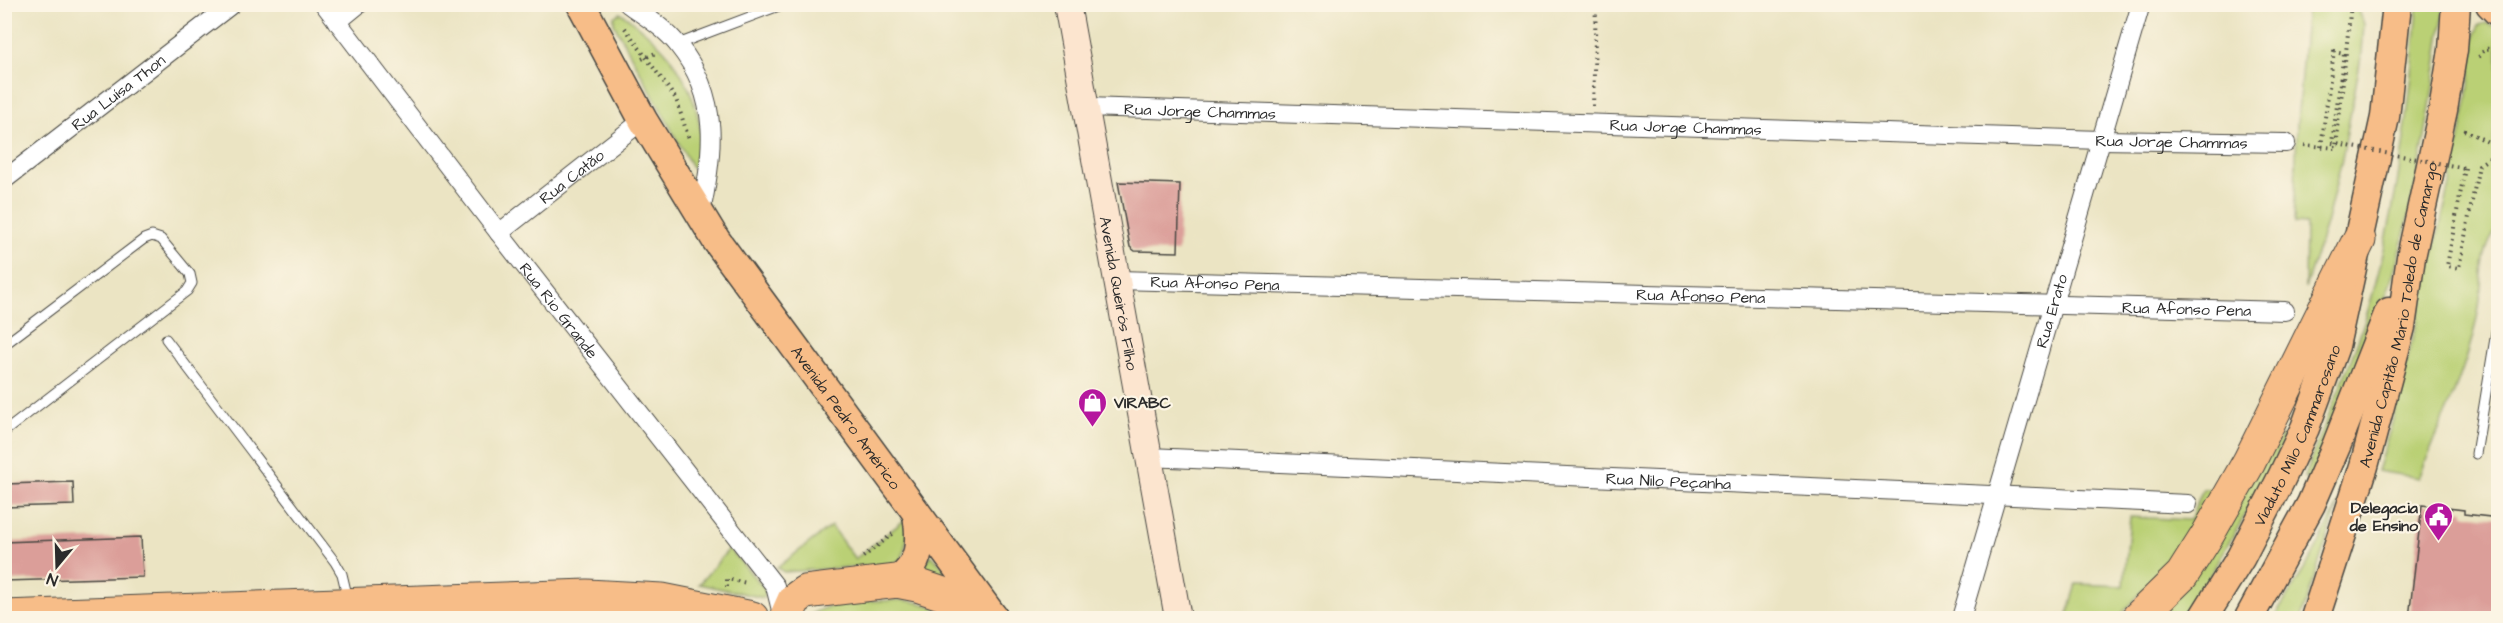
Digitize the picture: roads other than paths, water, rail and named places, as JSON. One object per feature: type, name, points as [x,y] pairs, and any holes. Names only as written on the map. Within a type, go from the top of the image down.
[{"type":"highway","points":[[2138,618],[2182,575],[2208,534],[2249,462],[2359,240]]},
{"type":"highway","points":[[785,618],[795,600],[805,592],[897,581],[958,599],[993,618]]},
{"type":"highway","points":[[4,617],[598,597],[663,600],[752,618]]},
{"type":"main road","name":"Avenida Pedro Américo","points":[[581,4],[643,120],[700,216],[734,267],[993,618]]},
{"type":"main road","name":"Avenida Queirós Filho","points":[[1067,4],[1178,618]]},
{"type":"main road","points":[[2359,240],[2385,117],[2397,4]]},
{"type":"main road","name":"Avenida Capitão Mário Toledo de Camargo","points":[[2315,618],[2378,417],[2401,327],[2411,257],[2443,110],[2453,50],[2456,4]]},
{"type":"main road","points":[[2490,4],[2499,12]]},
{"type":"main road","name":"Viaduto Milo Cammarosano","points":[[2203,618],[2241,557],[2305,428],[2335,346],[2359,240]]},
{"type":"main road","points":[[2249,618],[2311,504],[2329,464],[2411,257]]},
{"type":"main road","points":[[897,581],[906,575],[917,558],[920,534],[917,514]]},
{"type":"street","name":"Rua Luísa Thon","points":[[4,180],[232,4]]},
{"type":"street","name":"Rua Rio Grande","points":[[324,4],[499,233],[775,586],[785,618]]},
{"type":"street","points":[[337,22],[359,4]]},
{"type":"street","points":[[628,4],[658,25],[678,44],[695,70],[710,117],[712,131],[708,181],[700,216]]},
{"type":"street","name":"Rua Erato","points":[[1961,618],[2141,4]]},
{"type":"street","name":"Rua Jorge Chammas","points":[[1086,107],[2101,140],[2286,143]]},
{"type":"street","name":"Rua Catão","points":[[499,233],[643,120]]},
{"type":"street","name":"Rua Afonso Pena","points":[[1117,280],[2284,311]]},
{"type":"street","name":"Rua Nilo Peçanha","points":[[1149,457],[2188,504]]},
{"type":"lane","points":[[678,44],[784,4]]},
{"type":"lane","points":[[4,345],[144,239],[152,236],[161,239],[190,274],[192,283],[188,291],[4,432]]},
{"type":"lane","points":[[2476,454],[2499,320]]},
{"type":"lane","points":[[166,339],[335,562],[342,574],[349,605]]},
{"type":"place","name":"VIRABC","points":[[1093,428]]},
{"type":"place","name":"Delegacia de Ensino","points":[[2439,542]]}]
